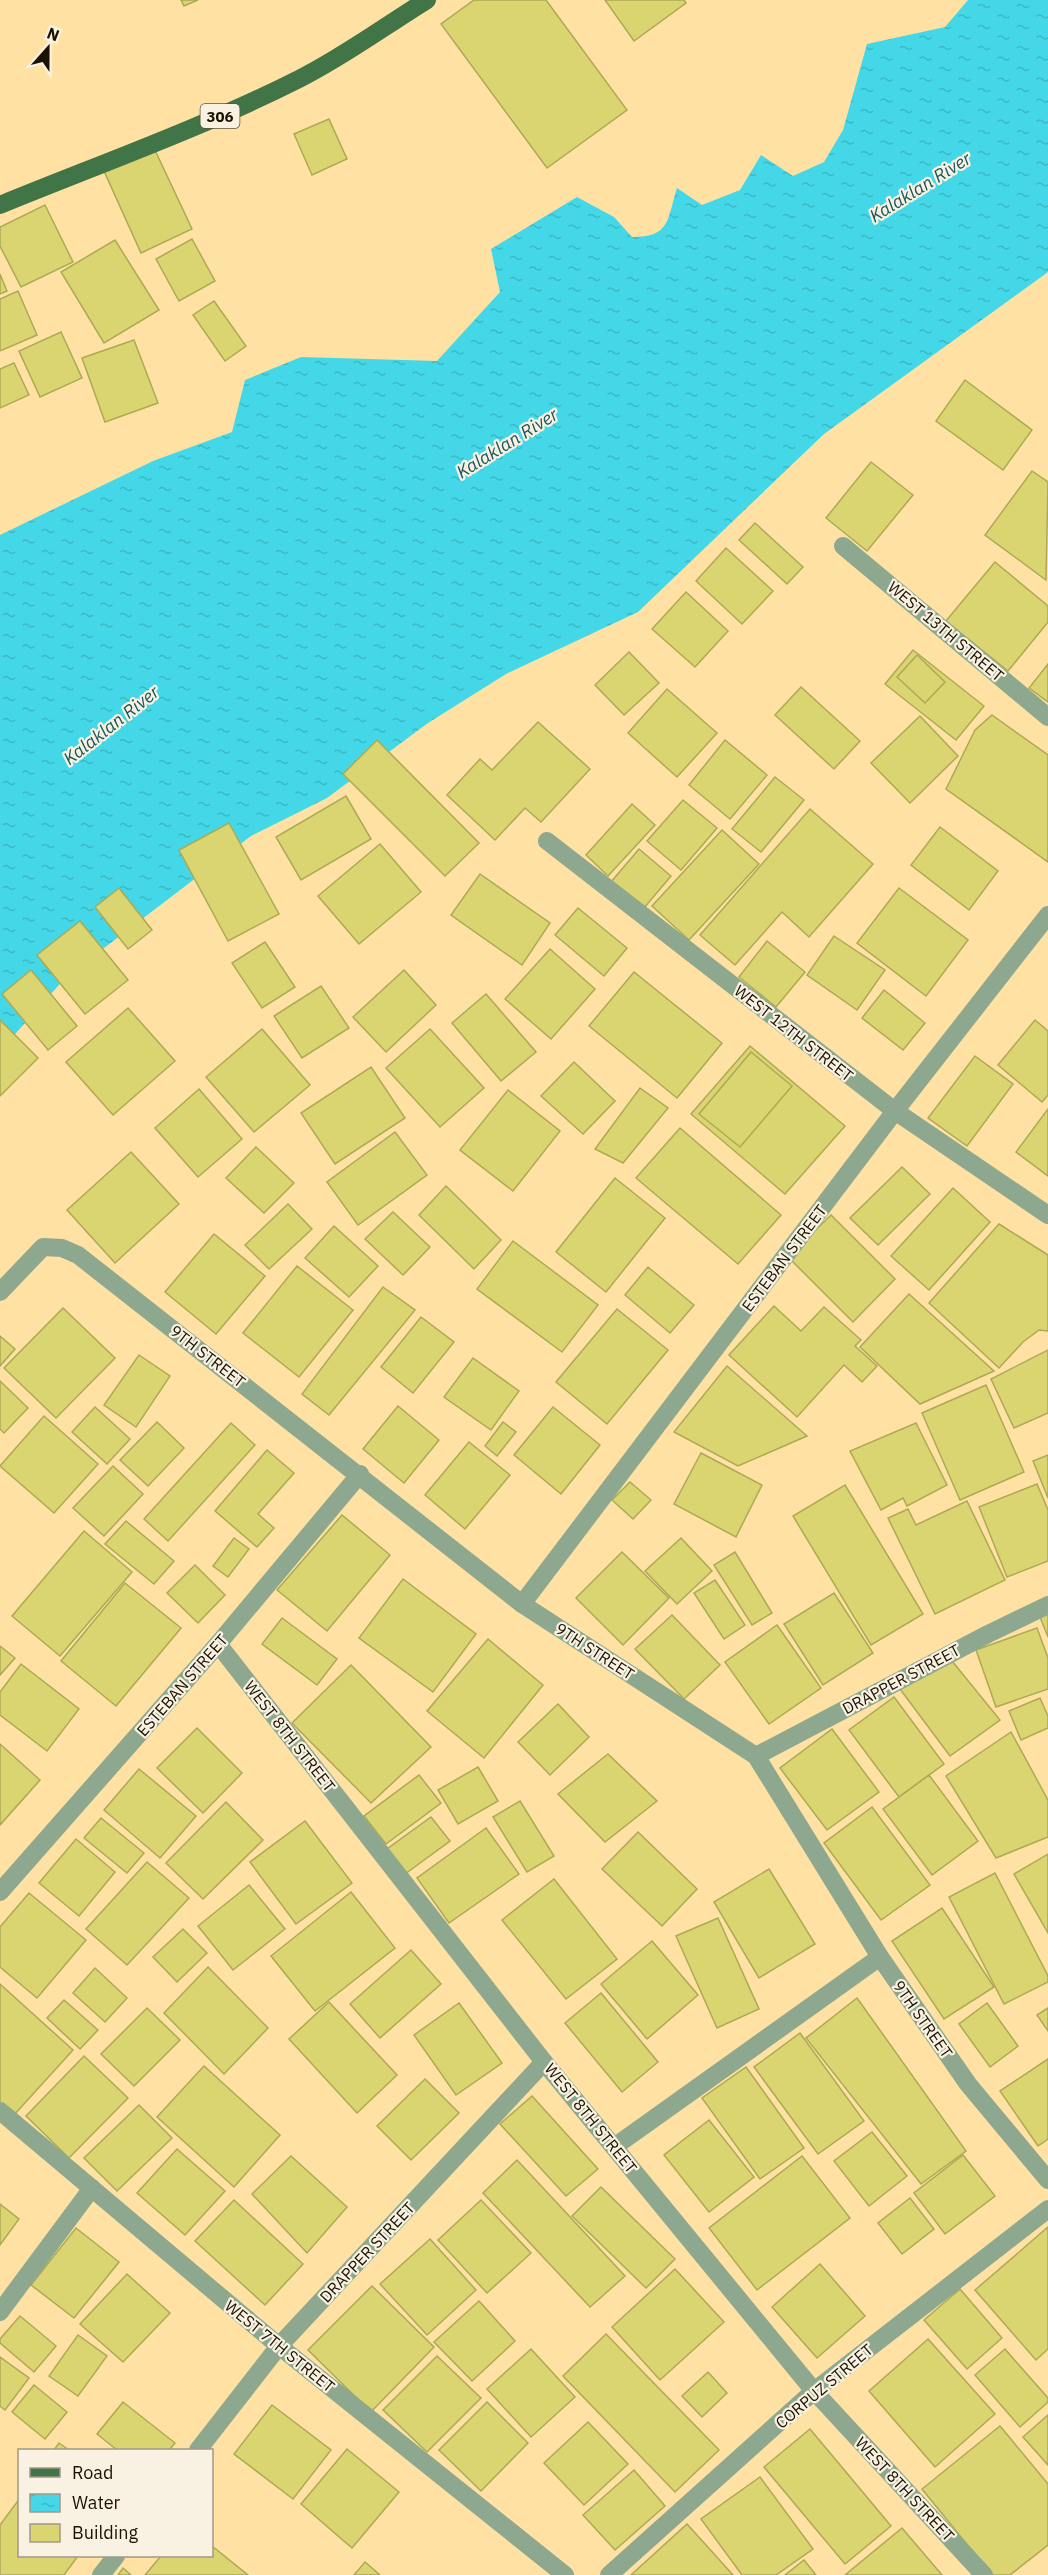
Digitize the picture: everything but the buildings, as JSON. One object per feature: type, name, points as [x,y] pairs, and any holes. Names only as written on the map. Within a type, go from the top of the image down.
[{"type":"main road","name":"306","points":[[0,205],[121,155],[196,128],[301,78],[427,0]]},
{"type":"street","name":"WEST 13TH STREET","points":[[843,546],[1048,717]]},
{"type":"street","name":"WEST 12TH STREET","points":[[547,841],[895,1112],[1048,1215]]},
{"type":"street","name":"ESTEBAN STREET","points":[[522,1604],[895,1112],[1048,915]]},
{"type":"street","name":"9TH STREET","points":[[0,1292],[43,1247],[50,1245],[78,1255],[360,1474],[522,1604],[756,1756],[880,1957],[968,2084],[1048,2180]]},
{"type":"street","name":"ESTEBAN STREET","points":[[0,1892],[218,1644],[360,1474]]},
{"type":"street","name":"DRAPPER STREET","points":[[756,1756],[988,1634],[1048,1605]]},
{"type":"street","name":"WEST 8TH STREET","points":[[218,1644],[544,2062],[814,2391],[984,2575]]},
{"type":"street","points":[[614,2147],[880,1957]]},
{"type":"street","name":"DRAPPER STREET","points":[[200,2449],[279,2346],[544,2062]]},
{"type":"street","name":"WEST 7TH STREET","points":[[0,2111],[279,2346],[566,2575]]},
{"type":"street","points":[[0,2312],[92,2188]]},
{"type":"street","name":"CORPUZ STREET","points":[[609,2575],[814,2391],[1048,2209]]},
{"type":"street","points":[[101,2575],[115,2557]]},
{"type":"water","name":"Kalaklan River","points":[[968,0],[1048,0],[1048,272],[824,434],[638,612],[506,674],[428,723],[327,798],[251,836],[66,977],[0,1051],[0,535],[153,461],[232,432],[245,380],[301,357],[437,361],[500,292],[491,249],[577,197],[614,217],[632,237],[645,236],[661,230],[665,224],[677,188],[702,205],[740,190],[761,155],[793,176],[824,162],[843,130],[867,44],[945,27]]}]
